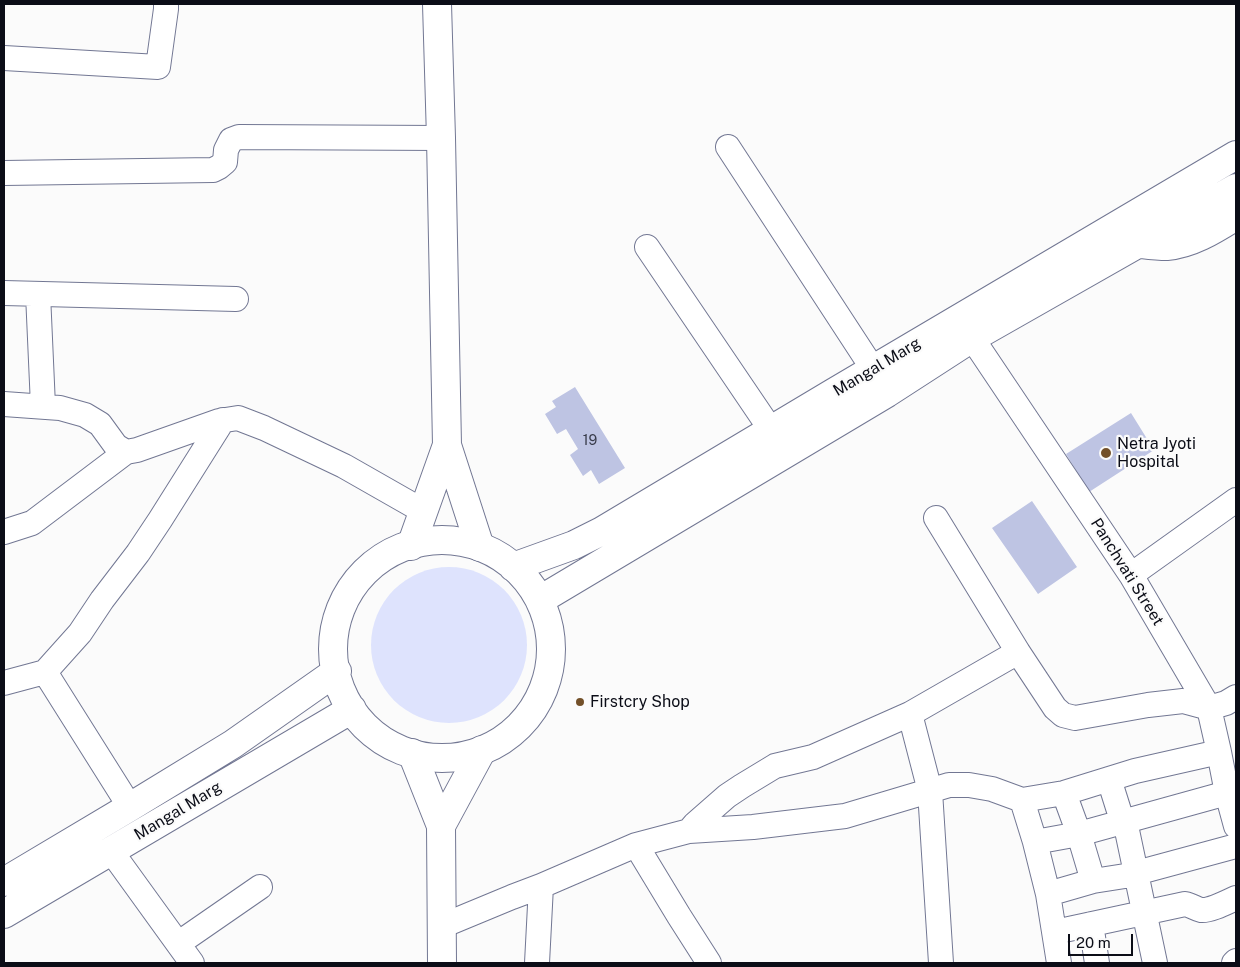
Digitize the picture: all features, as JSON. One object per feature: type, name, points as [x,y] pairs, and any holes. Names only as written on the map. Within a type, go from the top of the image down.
[{"type":"main road","points":[[437,4],[447,444],[480,547]]},
{"type":"main road","name":"Mangal Marg","points":[[513,567],[574,546],[602,532],[873,369],[1236,155]]},
{"type":"main road","name":"Mangal Marg","points":[[540,600],[887,393],[972,338],[1236,188]]},
{"type":"main road","points":[[1138,244],[1167,246],[1190,240],[1207,233],[1236,216]]},
{"type":"main road","points":[[411,546],[447,444]]},
{"type":"main road","points":[[453,540],[480,547],[504,559],[513,567],[524,578],[540,600],[549,626],[551,653],[547,680],[536,706],[519,727],[497,744],[472,754],[445,758],[418,755],[392,746],[370,730],[352,709],[339,685],[334,658],[335,631],[343,605],[357,581],[376,562],[399,548],[426,542],[453,540]]},
{"type":"main road","name":"Mangal Marg","points":[[4,882],[233,744],[336,671]]},
{"type":"main road","name":"Mangal Marg","points":[[4,914],[352,709]]},
{"type":"main road","points":[[442,826],[482,750]]},
{"type":"main road","points":[[412,753],[442,826],[442,963]]},
{"type":"street","points":[[4,58],[158,68],[166,4]]},
{"type":"street","points":[[4,173],[213,170],[225,162],[226,150],[231,140],[239,137],[441,138]]},
{"type":"street","points":[[728,147],[873,369]]},
{"type":"street","points":[[647,247],[771,430]]},
{"type":"street","points":[[4,293],[236,300]]},
{"type":"street","points":[[38,294],[43,406]]},
{"type":"street","name":"Panchvati Street","points":[[972,338],[1131,575],[1209,708],[1236,826]]},
{"type":"street","points":[[4,404],[60,408],[91,418],[100,424],[116,446],[126,452]]},
{"type":"street","points":[[4,532],[32,522],[126,452],[137,450],[218,420],[238,418],[264,428],[344,466],[423,511]]},
{"type":"street","points":[[4,684],[45,672],[80,633],[102,600],[138,553],[223,420]]},
{"type":"street","points":[[1131,575],[1236,500]]},
{"type":"street","points":[[936,518],[1018,652],[1055,708],[1062,715],[1075,718],[1183,701],[1209,708],[1226,703],[1236,696]]},
{"type":"street","points":[[689,831],[727,796],[775,766],[813,756],[910,714],[1018,652]]},
{"type":"street","points":[[45,672],[130,807]]},
{"type":"street","points":[[910,714],[930,792],[941,963]]},
{"type":"street","points":[[442,926],[636,845],[689,831],[753,827],[845,816],[949,785],[969,785],[992,789],[1022,800],[1064,793],[1135,771],[1219,752]]},
{"type":"street","points":[[1109,779],[1120,814],[1125,821],[1155,963]]},
{"type":"street","points":[[1064,793],[1093,881]]},
{"type":"street","points":[[1035,842],[1079,834],[1227,793]]},
{"type":"street","points":[[1022,800],[1048,894],[1059,963]]},
{"type":"street","points":[[636,845],[708,963]]},
{"type":"street","points":[[1048,894],[1236,846]]},
{"type":"street","points":[[111,851],[192,963]]},
{"type":"street","points":[[537,963],[541,886]]},
{"type":"street","points":[[179,944],[260,887]]},
{"type":"street","points":[[1054,932],[1185,904],[1203,910],[1209,909],[1236,898]]},
{"type":"street","points":[[1091,924],[1097,963]]},
{"type":"shaded area","points":[[449,567],[479,573],[504,590],[521,615],[527,645],[521,675],[504,700],[479,717],[449,723],[419,717],[394,700],[377,675],[371,645],[377,615],[394,590],[419,573]]},
{"type":"building","points":[[575,387],[625,468],[599,484],[591,470],[583,476],[570,455],[578,449],[566,429],[557,434],[545,414],[556,407],[552,401]]},
{"type":"building","points":[[1131,413],[1154,450],[1089,492],[1066,454]]},
{"type":"building","points":[[1032,501],[1077,567],[1038,594],[992,528]]},
{"type":"place","name":"Netra Jyoti Hospital","points":[[1106,453]]},
{"type":"place","name":"Firstcry Shop","points":[[580,702]]}]
